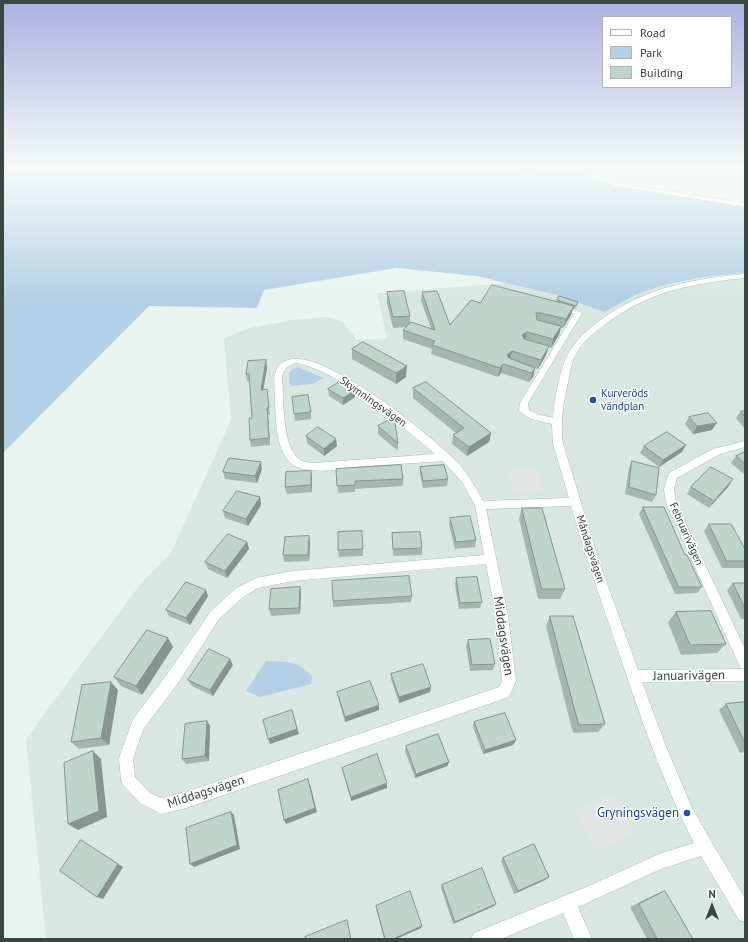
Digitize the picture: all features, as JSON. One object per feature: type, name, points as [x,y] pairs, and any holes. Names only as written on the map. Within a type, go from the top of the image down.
[{"type":"street","name":"Måndagsvägen","points":[[745,276],[711,279],[677,285],[639,298],[613,314],[588,333],[569,360],[560,399],[556,430],[558,444],[593,561],[661,753],[687,813],[705,848],[745,914]]},
{"type":"street","points":[[554,306],[578,313],[563,332],[537,374],[524,403],[524,411],[534,417],[557,422]]},
{"type":"street","name":"Skymningsvägen","points":[[445,457],[314,467],[296,463],[289,456],[283,441],[278,375],[280,368],[294,361],[302,361],[335,375],[363,392],[391,412],[456,466],[471,487],[480,505]]},
{"type":"street","name":"Februarivägen","points":[[745,444],[736,445],[712,453],[689,466],[673,476],[670,490],[671,503],[745,663]]},
{"type":"street","points":[[480,505],[575,502]]},
{"type":"street","name":"Middagsvägen","points":[[480,505],[491,559],[502,616],[510,681],[504,692],[193,797],[162,806],[146,799],[128,780],[126,758],[138,724],[173,678],[215,615],[240,593],[256,583],[293,576],[491,559]]},
{"type":"street","name":"Januarivägen","points":[[633,676],[745,675]]},
{"type":"street","points":[[480,939],[659,862],[705,848]]},
{"type":"street","points":[[567,902],[583,939]]},
{"type":"shaded area","points":[[745,273],[745,939],[46,939],[26,739],[141,583],[170,555],[231,420],[224,338],[250,328],[292,320],[328,317],[343,322],[357,340],[387,338],[377,293],[509,283],[556,295],[605,312],[634,295],[662,286],[695,279]]},
{"type":"shaded area","points":[[537,468],[544,491],[512,492],[507,469]]},
{"type":"shaded area","points":[[613,793],[635,834],[595,852],[573,810]]},
{"type":"green space","points":[[3,213],[745,213],[745,273],[703,278],[662,286],[635,295],[605,312],[556,295],[477,276],[396,268],[264,290],[257,308],[149,306],[3,453]]},
{"type":"green space","points":[[298,367],[324,378],[312,384],[290,386],[289,373]]},
{"type":"green space","points":[[266,661],[296,664],[312,676],[311,684],[260,697],[246,691]]},
{"type":"building","points":[[492,285],[574,306],[566,319],[536,313],[537,320],[561,326],[553,339],[527,332],[522,335],[524,339],[549,346],[541,360],[512,351],[507,355],[509,358],[535,368],[532,373],[503,364],[500,368],[432,345],[435,341],[403,330],[411,322],[435,330],[422,292],[437,291],[450,325],[471,300],[480,303]]},
{"type":"building","points":[[404,291],[410,316],[393,317],[387,292]]},
{"type":"building","points":[[559,296],[578,302],[576,306],[557,300]]},
{"type":"building","points":[[363,342],[407,366],[396,373],[352,349]]},
{"type":"building","points":[[266,360],[261,390],[267,389],[269,407],[267,408],[269,438],[250,440],[249,418],[252,418],[249,374],[246,374],[248,361]]},
{"type":"building","points":[[341,381],[355,390],[343,398],[328,389]]},
{"type":"building","points":[[426,382],[491,433],[469,447],[453,435],[464,428],[413,388]]},
{"type":"building","points":[[308,395],[311,412],[294,414],[292,397]]},
{"type":"building","points":[[708,413],[717,423],[697,426],[689,417]]},
{"type":"building","points":[[391,419],[395,423],[398,443],[378,426]]},
{"type":"building","points":[[318,427],[336,439],[324,449],[306,436]]},
{"type":"building","points":[[667,432],[686,445],[663,460],[644,446]]},
{"type":"building","points":[[745,452],[745,464],[736,456]]},
{"type":"building","points":[[229,458],[261,462],[255,476],[223,472]]},
{"type":"building","points":[[632,461],[659,468],[656,495],[629,487]]},
{"type":"building","points":[[401,465],[403,479],[355,481],[355,485],[337,486],[336,469]]},
{"type":"building","points":[[444,465],[448,479],[423,481],[420,467]]},
{"type":"building","points":[[711,467],[733,479],[714,501],[691,487]]},
{"type":"building","points":[[311,471],[311,485],[285,487],[286,472]]},
{"type":"building","points":[[237,491],[260,497],[246,519],[223,511]]},
{"type":"building","points":[[643,507],[664,507],[685,555],[687,555],[702,587],[679,587]]},
{"type":"building","points":[[522,508],[542,508],[565,589],[542,589]]},
{"type":"building","points":[[470,516],[476,540],[456,542],[450,518]]},
{"type":"building","points":[[709,524],[731,524],[745,549],[745,561],[727,561]]},
{"type":"building","points":[[362,531],[363,549],[338,550],[338,532]]},
{"type":"building","points":[[420,532],[422,548],[393,549],[392,533]]},
{"type":"building","points":[[228,534],[247,542],[225,571],[205,562]]},
{"type":"building","points":[[309,536],[308,555],[283,555],[285,537]]},
{"type":"building","points":[[409,576],[412,596],[333,601],[332,581]]},
{"type":"building","points":[[477,577],[482,602],[460,603],[456,578]]},
{"type":"building","points":[[186,582],[206,590],[186,618],[166,610]]},
{"type":"building","points":[[733,583],[745,583],[745,608]]},
{"type":"building","points":[[300,587],[299,608],[269,609],[271,589]]},
{"type":"building","points":[[711,611],[726,644],[690,645],[676,612]]},
{"type":"building","points":[[550,616],[573,616],[605,724],[579,725]]},
{"type":"building","points":[[147,630],[168,638],[136,686],[114,677]]},
{"type":"building","points":[[490,639],[495,664],[472,665],[468,640]]},
{"type":"building","points":[[209,649],[230,659],[210,690],[188,680]]},
{"type":"building","points":[[423,664],[431,687],[399,697],[391,674]]},
{"type":"building","points":[[370,681],[379,705],[345,717],[337,692]]},
{"type":"building","points":[[111,682],[101,738],[71,742],[82,685]]},
{"type":"building","points":[[745,702],[745,743],[726,704]]},
{"type":"building","points":[[292,710],[297,729],[268,739],[263,720]]},
{"type":"building","points":[[505,713],[516,740],[485,750],[474,722]]},
{"type":"building","points":[[207,721],[205,756],[182,759],[185,724]]},
{"type":"building","points":[[438,734],[449,762],[416,774],[406,746]]},
{"type":"building","points":[[93,751],[99,811],[68,824],[64,763]]},
{"type":"building","points":[[377,754],[387,783],[351,797],[342,768]]},
{"type":"building","points":[[308,779],[315,808],[284,820],[278,790]]},
{"type":"building","points":[[231,812],[237,845],[190,864],[186,828]]},
{"type":"building","points":[[81,840],[118,864],[97,897],[60,871]]},
{"type":"building","points":[[534,844],[549,877],[518,891],[503,858]]},
{"type":"building","points":[[482,868],[496,904],[455,922],[442,885]]},
{"type":"building","points":[[410,891],[422,926],[393,939],[385,939],[376,906]]},
{"type":"building","points":[[665,891],[693,939],[657,939],[639,904]]},
{"type":"building","points":[[347,920],[351,939],[305,939],[305,937]]},
{"type":"place","name":"Kurveröds vändplan","points":[[593,400]]},
{"type":"place","name":"Gryningsvägen","points":[[687,813]]}]
